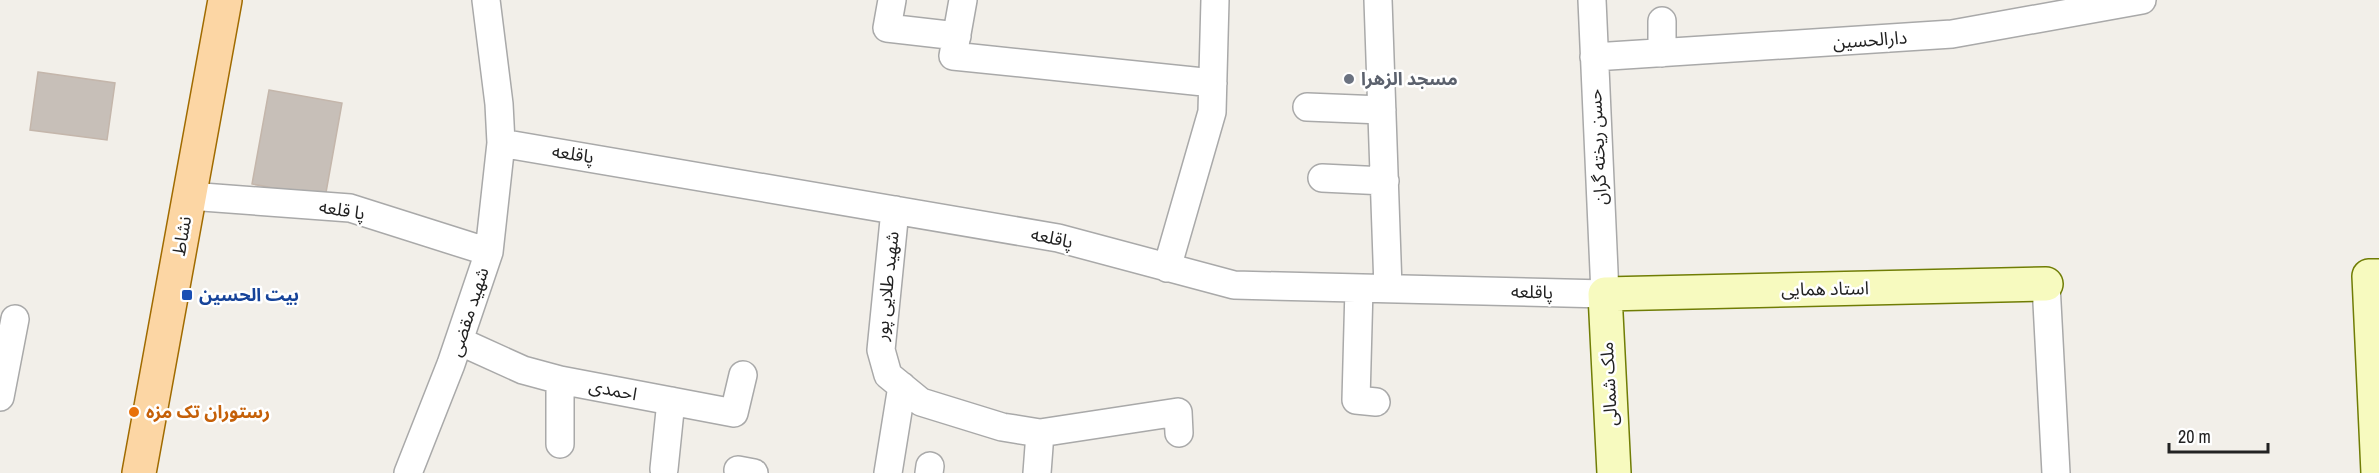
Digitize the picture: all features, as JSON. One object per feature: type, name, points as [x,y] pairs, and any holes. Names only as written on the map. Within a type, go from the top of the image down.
[{"type":"main road","name":"نشاط","points":[[139,473],[225,0]]},
{"type":"street","name":"شهید مقضی","points":[[408,473],[459,341],[489,252],[501,143],[499,104],[480,0]]},
{"type":"street","points":[[892,0],[887,28],[957,36]]},
{"type":"street","points":[[963,0],[953,56],[1213,83]]},
{"type":"street","points":[[1167,268],[1212,112],[1215,0]]},
{"type":"street","points":[[1378,0],[1389,288]]},
{"type":"street","name":"حسن ریخته گران","points":[[1592,0],[1605,294]]},
{"type":"street","name":"دارالحسین","points":[[1594,57],[1952,34],[2142,0]]},
{"type":"street","points":[[1662,21],[1662,53]]},
{"type":"street","points":[[1307,107],[1382,110]]},
{"type":"street","name":"پاقلعه","points":[[501,143],[1058,238],[1234,285],[1605,294]]},
{"type":"street","points":[[1322,178],[1385,181]]},
{"type":"street","name":"پا قلعه","points":[[189,196],[350,208],[489,252]]},
{"type":"street","name":"شهید طلایی پور","points":[[895,210],[881,350],[888,375],[921,402],[1002,427],[1040,433],[1178,412],[1179,433]]},
{"type":"street","points":[[2374,276],[2378,473]]},
{"type":"street","points":[[2046,284],[2056,473]]},
{"type":"street","name":"استاد همایی","points":[[1605,294],[2046,284]]},
{"type":"street","points":[[1359,288],[1356,400],[1376,402]]},
{"type":"street","name":"ملک شمالی","points":[[1605,294],[1614,473]]},
{"type":"street","points":[[0,397],[15,319]]},
{"type":"street","name":"احمدی","points":[[459,341],[523,370],[560,380],[734,413],[743,375]]},
{"type":"street","points":[[560,380],[560,444]]},
{"type":"street","points":[[888,473],[902,386]]},
{"type":"street","points":[[664,469],[671,401]]},
{"type":"street","points":[[1037,473],[1040,433]]},
{"type":"building","points":[[38,72],[115,83],[107,140],[30,130]]},
{"type":"building","points":[[269,90],[342,103],[325,198],[252,184]]},
{"type":"place","name":"مسجد الزهرا","points":[[1349,79]]},
{"type":"place","name":"بیت الحسین","points":[[187,295]]},
{"type":"place","name":"رستوران تک مزه","points":[[134,412]]}]
